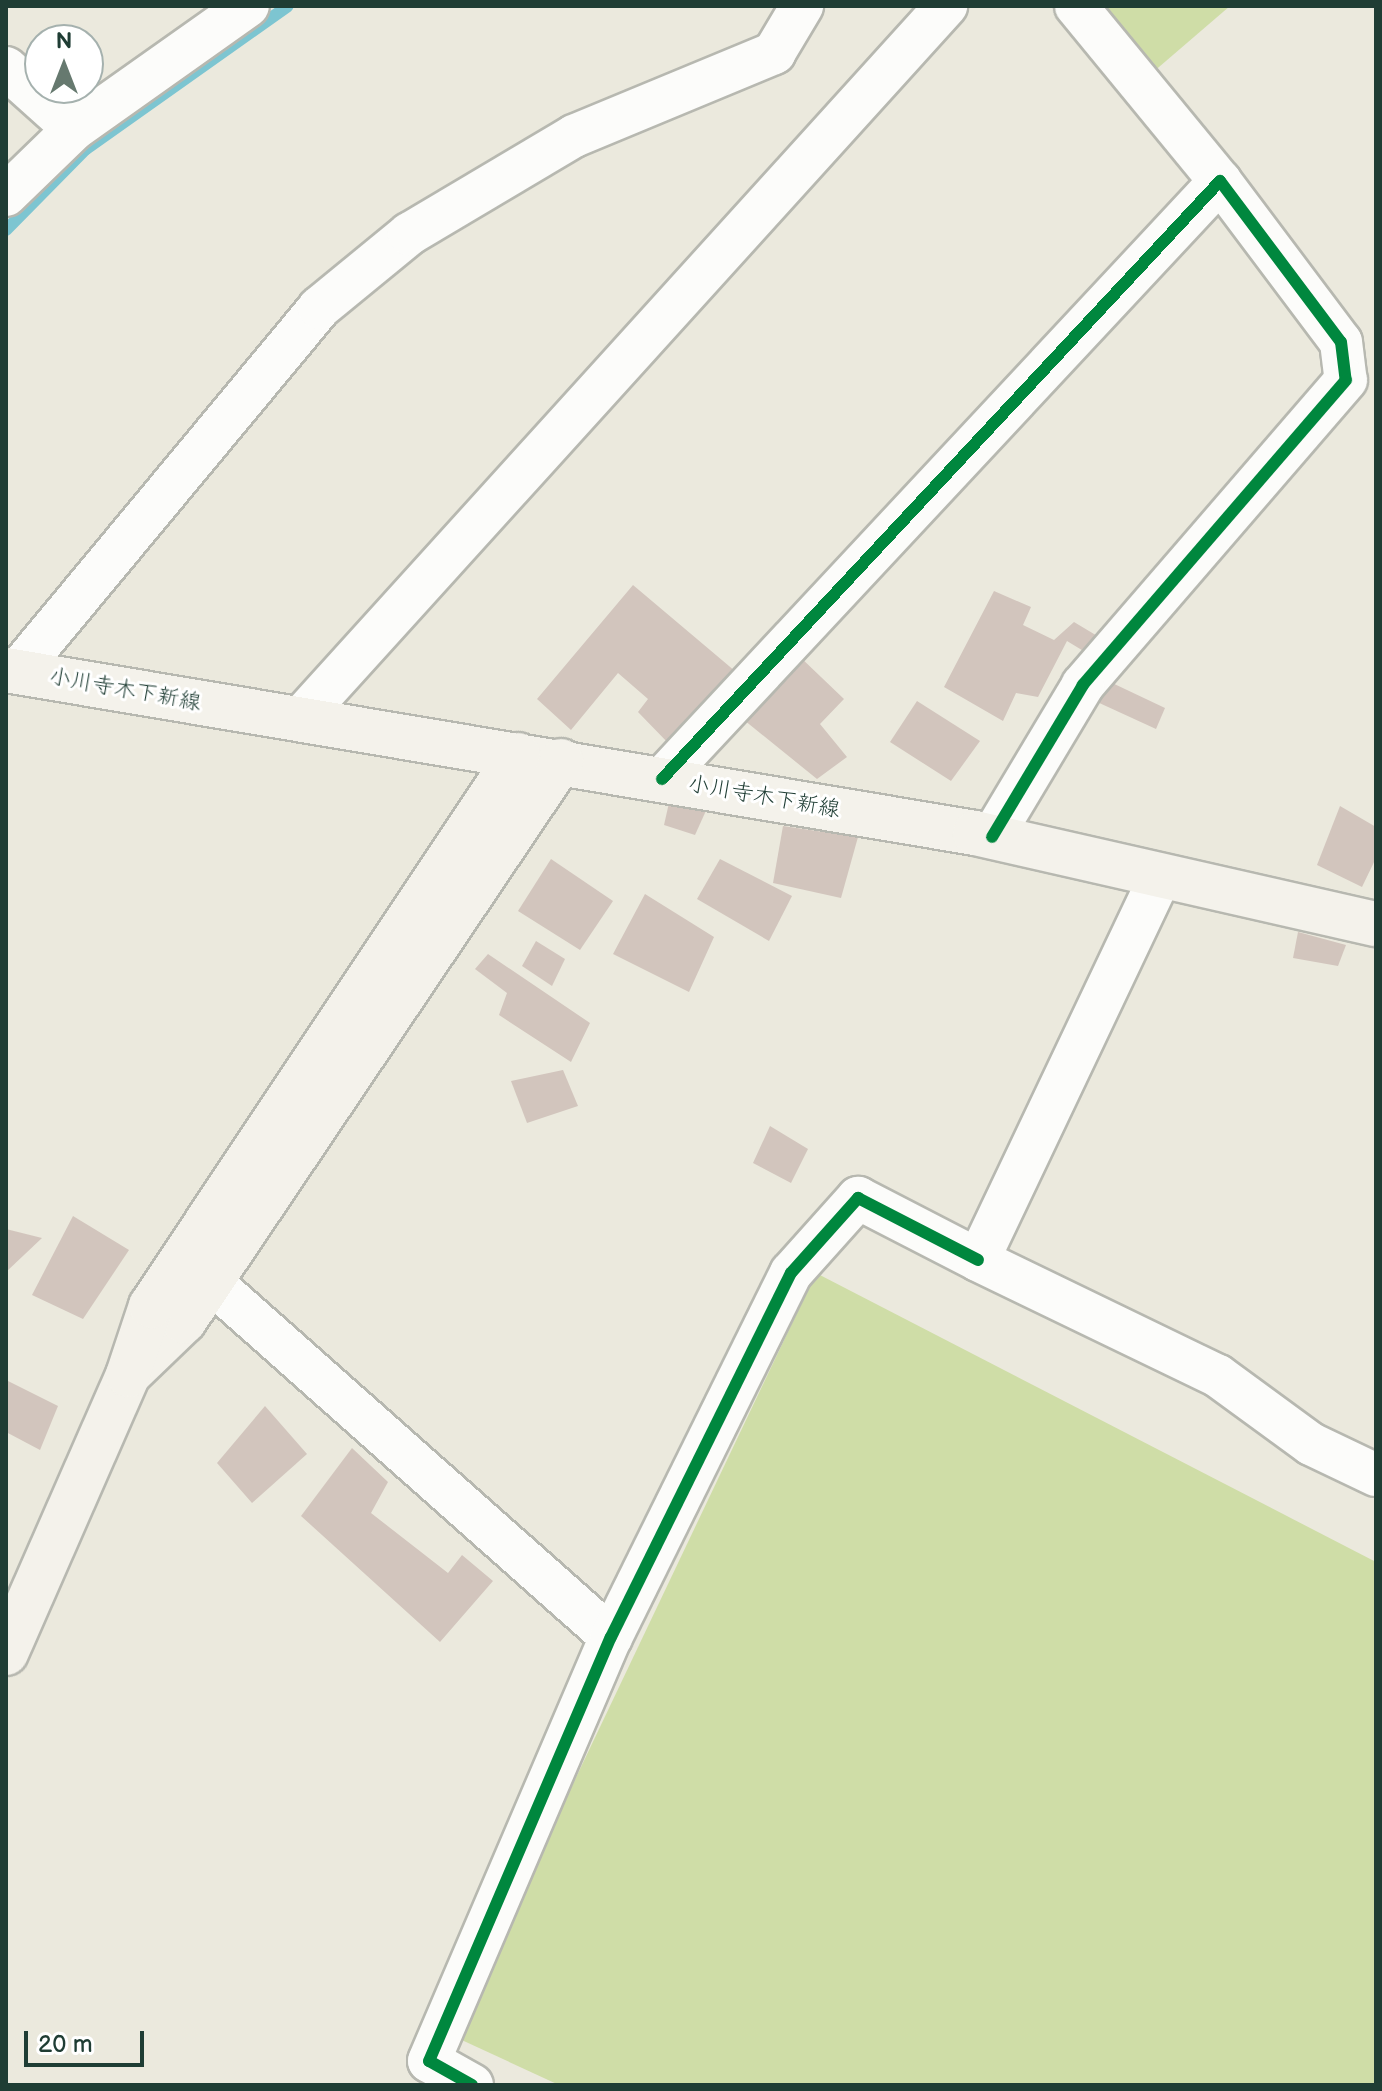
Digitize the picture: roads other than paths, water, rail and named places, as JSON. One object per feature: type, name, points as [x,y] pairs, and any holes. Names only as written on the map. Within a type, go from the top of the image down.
[{"type":"street","points":[[6,195],[74,129],[248,6]]},
{"type":"street","points":[[11,671],[319,308],[409,234],[574,136],[774,53],[802,6]]},
{"type":"street","points":[[299,720],[946,6]]},
{"type":"street","points":[[992,837],[1083,685],[1346,380],[1341,342],[1220,181],[1076,6]]},
{"type":"street","points":[[6,68],[74,129]]},
{"type":"street","points":[[662,779],[1220,181]]},
{"type":"street","name":"小川寺木下新線","points":[[11,671],[561,761],[992,837],[1376,924]]},
{"type":"street","points":[[6,1653],[128,1375],[151,1306],[518,755]]},
{"type":"street","points":[[128,1375],[184,1321],[561,761]]},
{"type":"street","points":[[978,1260],[1161,875]]},
{"type":"street","points":[[472,2085],[429,2061],[611,1637],[791,1273],[858,1198],[1218,1376],[1311,1444],[1376,1475]]},
{"type":"street","points":[[211,1282],[611,1637]]},
{"type":"waterway","points":[[6,230],[86,149],[288,6]]}]
